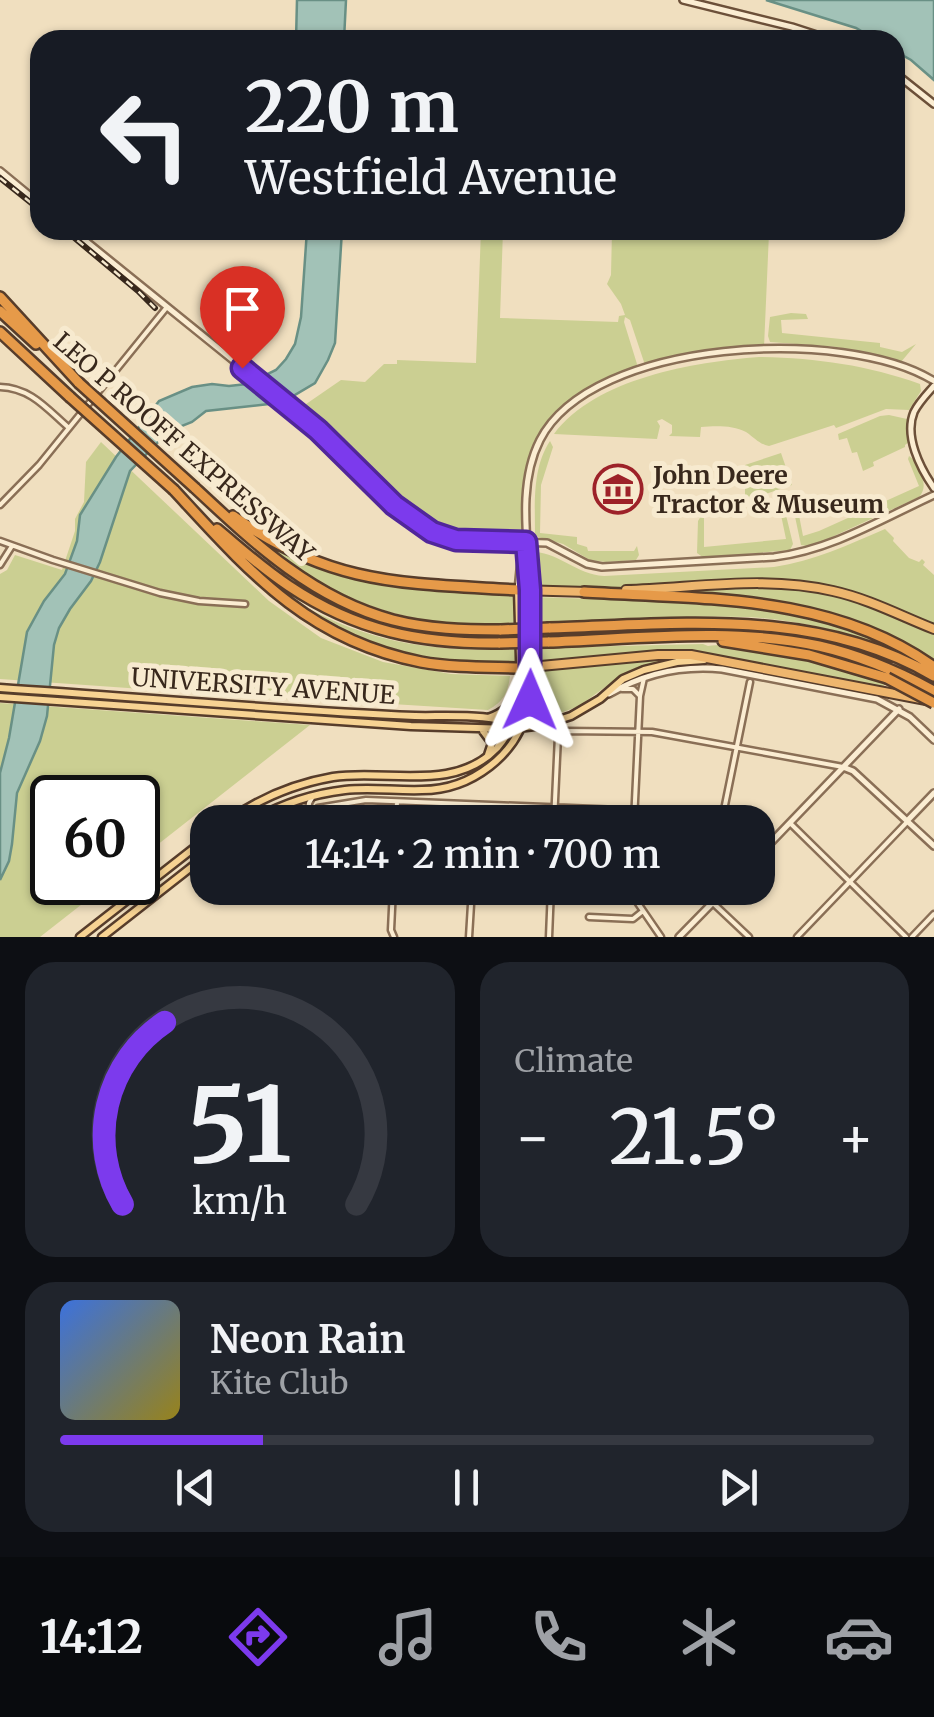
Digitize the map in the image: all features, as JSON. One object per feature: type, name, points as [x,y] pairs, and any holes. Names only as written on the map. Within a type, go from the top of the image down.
[{"type":"highway","points":[[0,297],[79,382]]},
{"type":"highway","name":"LEO P ROOFF EXPRESSWAY","points":[[0,311],[294,574],[361,610],[428,627],[501,630],[718,623],[779,626],[843,638],[922,664],[934,676]]},
{"type":"highway","name":"LEO P ROOFF EXPRESSWAY","points":[[0,335],[215,531],[288,586],[358,623],[426,640],[463,644],[762,638],[818,646],[860,658],[934,690]]},
{"type":"highway","points":[[227,515],[296,555],[353,574],[401,583],[740,600],[793,608],[868,631],[922,664],[934,667]]},
{"type":"highway","points":[[215,531],[248,569],[295,609],[356,642],[396,656],[457,666],[526,667],[676,655],[712,658],[934,702]]},
{"type":"highway","points":[[584,592],[786,584],[850,595],[934,629]]},
{"type":"highway","points":[[690,637],[794,652],[849,666],[887,678],[934,702]]},
{"type":"main road","points":[[287,805],[318,794],[366,788],[424,790],[451,786],[497,761],[530,700],[518,590]]},
{"type":"main road","points":[[254,805],[312,782],[349,775],[448,774],[486,758],[515,727],[526,667],[530,590]]},
{"type":"main road","points":[[600,699],[623,680],[665,664],[701,660],[750,665]]},
{"type":"main road","points":[[487,718],[508,707],[521,684]]},
{"type":"main road","name":"UNIVERSITY AVENUE","points":[[0,688],[67,697],[477,729],[562,719],[600,699]]},
{"type":"main road","name":"UNIVERSITY AVENUE","points":[[0,697],[487,718],[515,727]]},
{"type":"main road","points":[[477,729],[491,740],[486,758]]},
{"type":"main road","points":[[80,937],[190,850]]},
{"type":"main road","points":[[102,937],[190,868]]},
{"type":"street","points":[[683,0],[801,30]]},
{"type":"street","points":[[905,81],[934,104]]},
{"type":"street","points":[[0,171],[30,196]]},
{"type":"street","points":[[84,240],[296,411],[394,505],[432,532],[456,540],[526,542],[548,544],[587,564],[798,553],[826,545],[934,492],[914,446],[911,428],[916,408],[934,384],[890,363],[844,353],[797,348],[720,350],[634,372],[577,400],[548,428],[535,452],[528,478],[526,542],[530,590]]},
{"type":"street","points":[[0,505],[39,465],[167,307]]},
{"type":"street","points":[[0,386],[27,392],[69,428]]},
{"type":"street","points":[[0,541],[123,582],[199,601],[244,604]]},
{"type":"street","points":[[518,590],[526,542]]},
{"type":"street","points":[[0,564],[12,546]]},
{"type":"street","name":"UNIVERSITY AVENUE","points":[[600,699],[645,676],[678,668],[722,669],[867,697],[899,710]]},
{"type":"street","points":[[635,805],[640,696],[645,676]]},
{"type":"street","points":[[725,805],[750,682]]},
{"type":"street","points":[[617,689],[632,690],[640,696]]},
{"type":"street","points":[[775,838],[899,710],[934,740]]},
{"type":"street","points":[[555,805],[561,732],[638,732],[843,767],[853,771],[934,846]]},
{"type":"street","points":[[798,937],[934,793]]},
{"type":"street","points":[[309,805],[318,794]]},
{"type":"street","points":[[333,805],[354,801],[476,805]]},
{"type":"street","points":[[790,823],[909,937],[934,914]]},
{"type":"street","points":[[392,934],[393,905]]},
{"type":"street","points":[[469,937],[471,905]]},
{"type":"street","points":[[549,937],[551,905]]},
{"type":"street","points":[[639,905],[661,937]]},
{"type":"street","points":[[679,937],[711,905]]},
{"type":"street","points":[[713,905],[749,937]]},
{"type":"street","points":[[589,918],[632,919],[643,911]]},
{"type":"green space","points":[[481,240],[503,240],[500,318],[618,322],[619,316],[625,315],[607,284],[611,275],[612,240],[769,240],[764,347],[720,351],[646,368],[630,320],[625,317],[637,364],[635,372],[577,400],[540,439],[528,478],[526,541],[456,540],[443,536],[394,505],[296,411],[341,380],[365,382],[384,364],[397,364],[397,360],[476,363]]},
{"type":"green space","points":[[806,314],[808,319],[781,320],[782,333],[880,343],[880,347],[902,352],[916,344],[901,362],[837,347],[770,342],[770,317]]},
{"type":"green space","points":[[759,357],[861,367],[920,384],[921,391],[909,410],[886,409],[836,428],[834,425],[769,446],[730,427],[701,427],[700,437],[669,436],[672,425],[662,419],[657,421],[657,439],[554,434],[572,415],[620,386],[705,363]]},
{"type":"green space","points":[[889,415],[907,419],[909,442],[863,471],[857,452],[852,453],[847,438],[839,440],[838,434]]},
{"type":"green space","points":[[550,441],[553,447],[541,485],[540,533],[577,537],[577,544],[588,551],[634,551],[637,546],[636,560],[590,560],[563,544],[535,536],[537,474]]},
{"type":"green space","points":[[101,442],[269,601],[321,638],[383,662],[451,674],[510,676],[504,696],[488,710],[0,679],[0,574],[7,570],[15,555],[62,570],[75,519],[84,502],[86,462]]},
{"type":"green space","points":[[781,453],[792,485],[745,501],[745,465]]},
{"type":"green space","points":[[909,456],[922,478],[924,488],[919,497],[821,542],[801,545],[793,507],[798,510],[803,536],[819,531],[919,486]]},
{"type":"green space","points":[[782,509],[793,544],[790,550],[704,558],[697,553],[701,516],[704,547],[786,539]]},
{"type":"green space","points":[[885,529],[909,558],[919,562],[922,559],[934,575],[934,626],[810,584],[540,587],[533,576],[535,552],[604,576],[774,567],[817,557]]},
{"type":"green space","points":[[269,544],[330,571],[389,585],[515,593],[517,622],[449,623],[384,610],[324,584],[295,567]]},
{"type":"green space","points":[[741,587],[819,593],[885,612],[934,633],[934,663],[809,609],[740,597],[649,593]]},
{"type":"green space","points":[[534,597],[774,608],[843,625],[900,650],[806,624],[748,617],[537,621]]},
{"type":"green space","points":[[289,598],[345,625],[398,642],[454,649],[516,649],[516,665],[444,663],[381,649],[320,622]]},
{"type":"green space","points":[[703,644],[797,656],[885,683],[883,687],[690,653],[534,663],[534,648]]},
{"type":"green space","points":[[644,658],[686,658],[635,670],[579,706],[534,723],[529,719],[535,674],[539,670]]},
{"type":"green space","points":[[0,703],[310,725],[208,805],[190,805],[190,819],[160,843],[160,775],[30,775],[30,905],[81,905],[40,937],[0,937]]},
{"type":"water","points":[[297,0],[346,0],[344,30],[296,30]]},
{"type":"water","points":[[766,0],[934,0],[934,80],[905,57],[905,30],[856,28]]},
{"type":"water","points":[[306,240],[341,240],[335,343],[315,383],[288,399],[269,404],[206,411],[192,422],[169,431],[130,471],[100,562],[59,628],[47,716],[17,793],[9,861],[0,880],[0,773],[27,632],[65,574],[77,541],[80,515],[116,457],[159,401],[192,387],[247,384],[276,370],[295,344],[301,317]]},
{"type":"railway","points":[[0,178],[30,202]]},
{"type":"railway","points":[[77,240],[155,308]]},
{"type":"place","name":"John Deere Tractor & Museum","points":[[618,489]]},
{"type":"route","points":[[242,368],[318,430],[394,505],[432,532],[456,540],[526,542],[530,700]]}]
